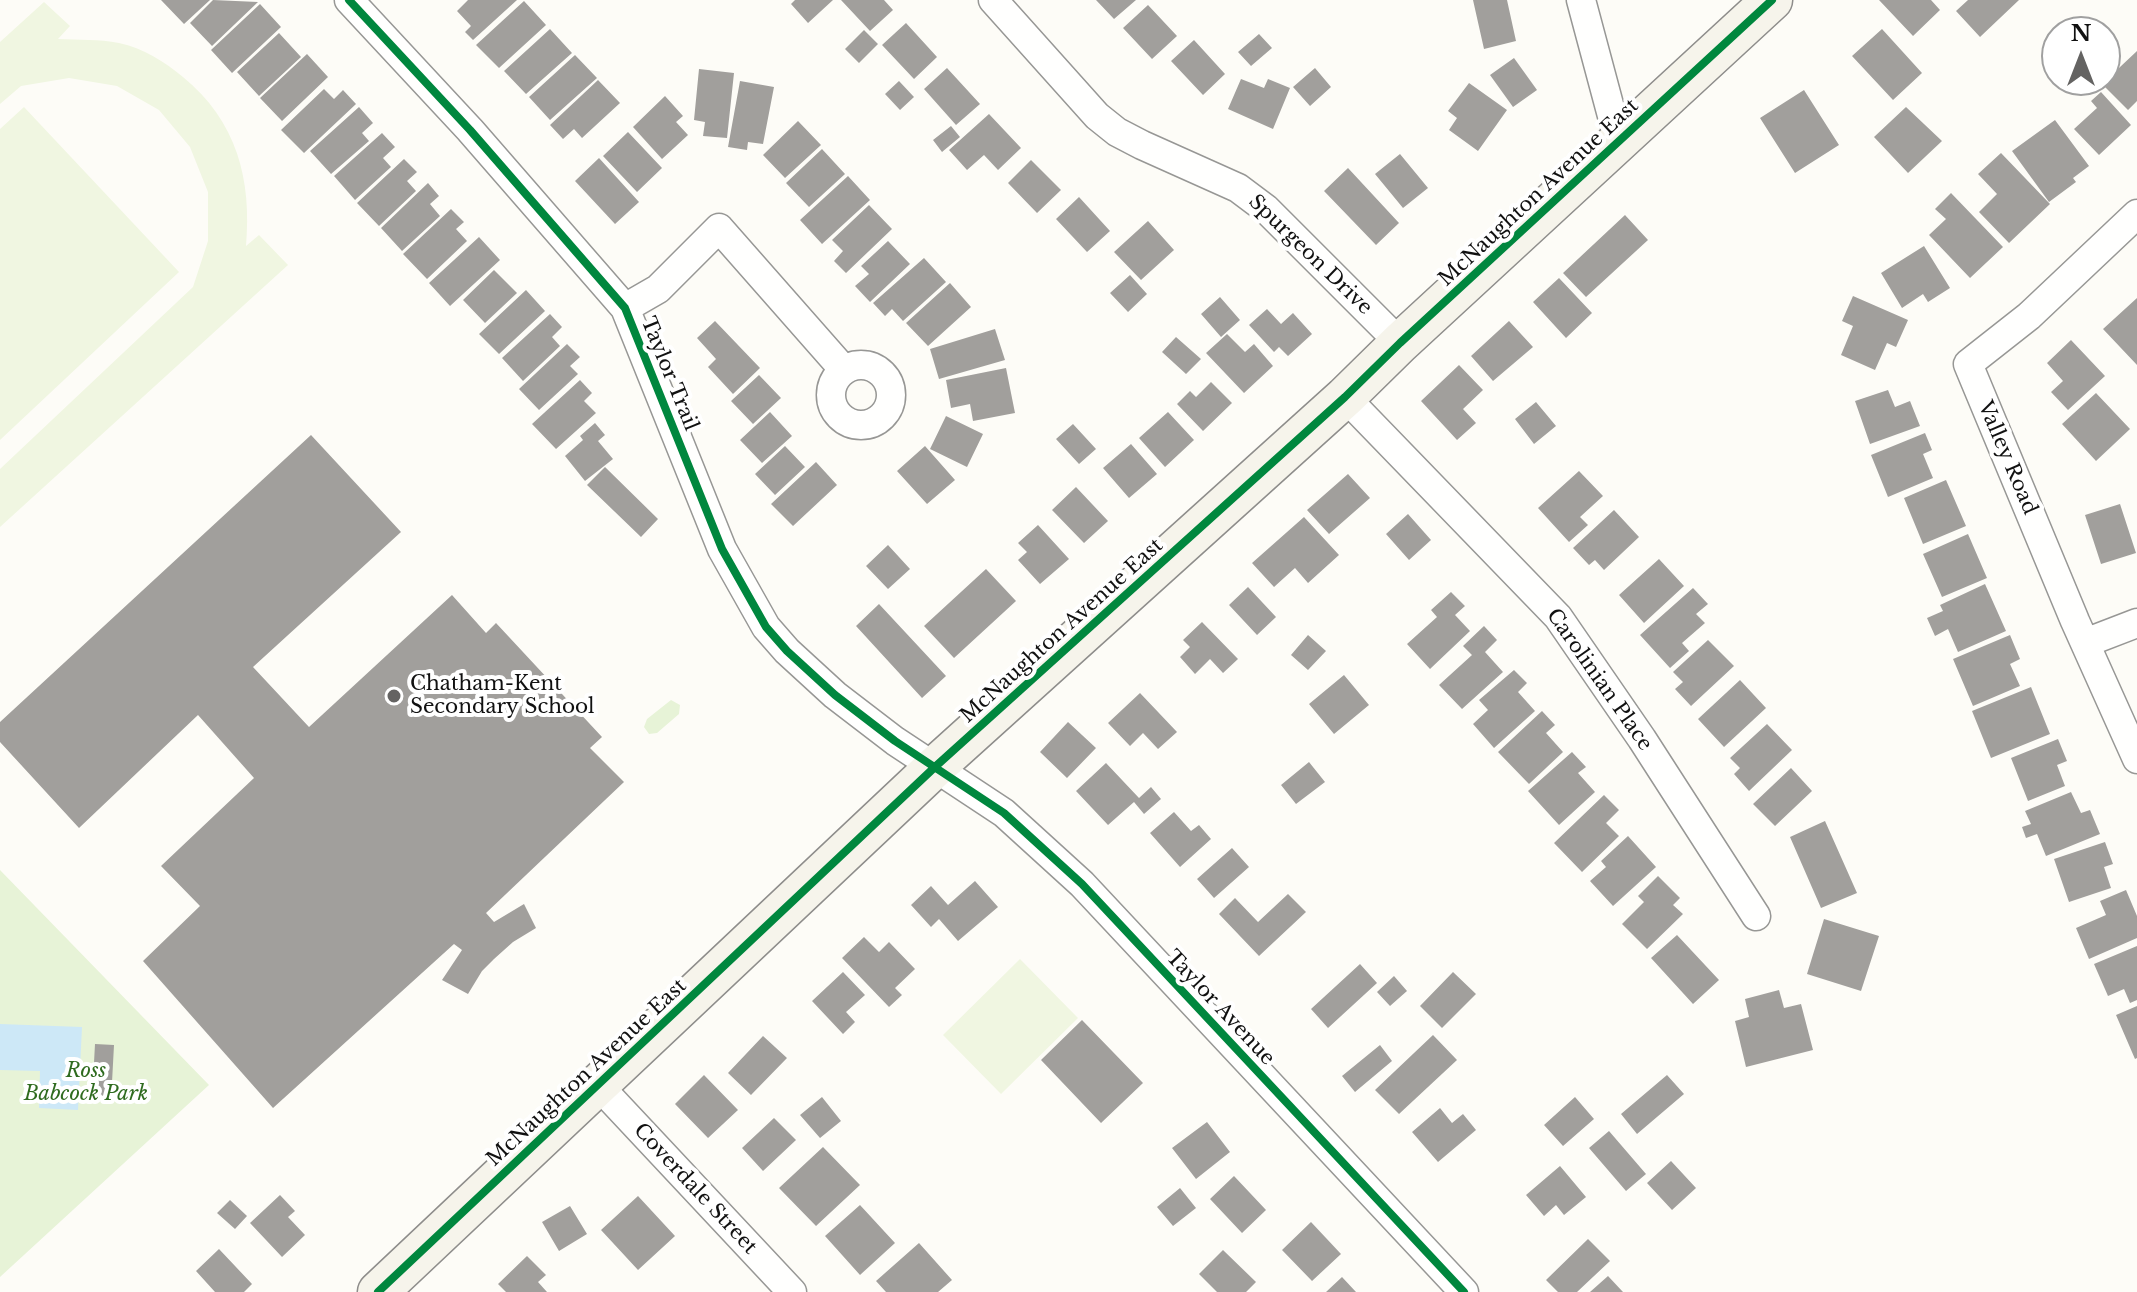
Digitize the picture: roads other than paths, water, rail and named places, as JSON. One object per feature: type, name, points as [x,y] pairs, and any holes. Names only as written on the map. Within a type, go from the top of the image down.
[{"type":"main road","name":"McNaughton Avenue East","points":[[378,1292],[936,766],[1345,397],[1772,0]]},
{"type":"street","name":"Taylor Trail","points":[[349,0],[470,130],[625,308],[722,549],[766,627],[835,695],[895,741],[936,766]]},
{"type":"street","name":"Spurgeon Drive","points":[[993,0],[1097,116],[1117,132],[1142,145],[1238,188],[1266,209],[1400,343]]},
{"type":"street","points":[[1581,0],[1619,142]]},
{"type":"street","name":"Valley Road","points":[[2137,214],[2029,316],[1968,364],[2137,759]]},
{"type":"street","points":[[625,308],[658,289],[719,228],[844,370]]},
{"type":"street","name":"Carolinian Place","points":[[1345,397],[1558,617],[1642,739],[1756,916]]},
{"type":"street","points":[[2085,643],[2137,623]]},
{"type":"street","name":"Taylor Avenue","points":[[936,766],[1004,813],[1082,884],[1464,1292]]},
{"type":"street","name":"Coverdale Street","points":[[598,1085],[792,1292]]},
{"type":"water","points":[[0,1024],[82,1027],[78,1110],[39,1108],[40,1071],[0,1070]]},
{"type":"place","name":"Chatham-Kent Secondary School","points":[[394,696]]},
{"type":"park label","name":"Ross Babcock Park","points":[[86,1082]]}]
